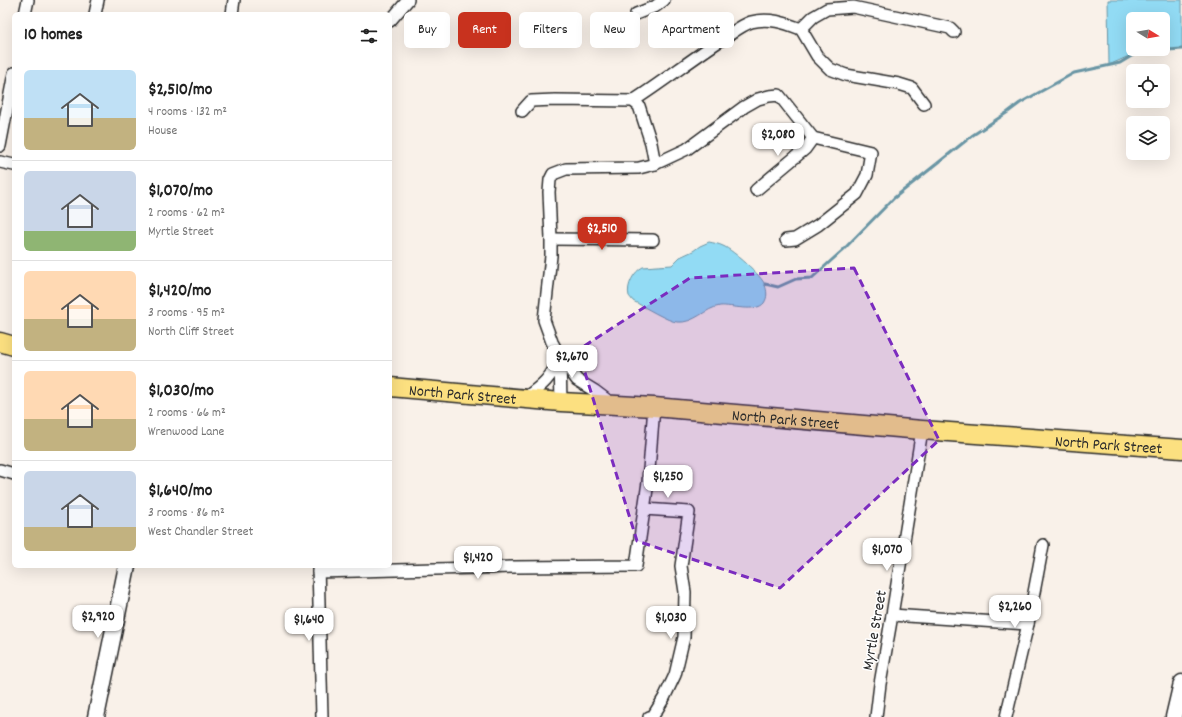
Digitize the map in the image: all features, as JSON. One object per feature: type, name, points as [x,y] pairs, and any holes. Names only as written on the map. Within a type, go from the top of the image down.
[{"type":"main road","points":[[0,342],[12,345]]},
{"type":"main road","name":"North Park Street","points":[[392,387],[561,402],[654,407],[922,430],[1182,449]]},
{"type":"street","points":[[25,12],[28,0]]},
{"type":"street","points":[[95,12],[98,0]]},
{"type":"street","points":[[232,12],[234,0]]},
{"type":"street","points":[[392,19],[408,0]]},
{"type":"street","points":[[640,12],[656,6],[664,0]]},
{"type":"street","points":[[801,29],[812,17],[827,9],[853,7],[950,28],[954,32]]},
{"type":"street","points":[[522,111],[531,101],[633,101],[658,85],[702,52],[750,23],[762,21],[779,21],[801,29],[817,56],[830,69],[846,74],[899,84],[912,88],[924,104]]},
{"type":"street","points":[[0,146],[12,83]]},
{"type":"street","points":[[611,404],[595,391],[577,380],[560,357],[552,342],[544,320],[551,256],[549,192],[550,180],[553,174],[566,169],[639,168],[655,164],[687,149],[744,107],[758,99],[779,95],[813,138],[871,152],[867,174],[857,194],[818,225],[796,239],[786,240]]},
{"type":"street","points":[[633,101],[639,106],[651,143],[655,164]]},
{"type":"street","points":[[756,190],[805,149],[813,138]]},
{"type":"street","points":[[0,162],[12,165]]},
{"type":"street","points":[[551,239],[653,240]]},
{"type":"street","points":[[524,398],[542,385],[555,368],[560,357]]},
{"type":"street","points":[[560,357],[561,402]]},
{"type":"street","points":[[322,717],[318,569],[636,566],[648,482],[654,407]]},
{"type":"street","name":"Myrtle Street","points":[[876,717],[880,684],[922,430]]},
{"type":"street","points":[[0,470],[12,473]]},
{"type":"street","points":[[644,509],[689,512],[681,566],[685,592],[684,637],[674,675],[664,698],[653,716],[650,717]]},
{"type":"street","points":[[1006,717],[1028,624],[1043,545]]},
{"type":"street","points":[[96,717],[127,568]]},
{"type":"street","points":[[892,615],[1028,624]]},
{"type":"street","points":[[1174,717],[1182,683]]},
{"type":"highlighted area","points":[[854,268],[939,440],[780,588],[637,541],[578,350],[690,278]]},
{"type":"water","points":[[1108,0],[1182,0],[1182,49],[1170,50],[1170,12],[1126,12],[1126,56],[1129,56],[1109,65]]},
{"type":"water","points":[[709,242],[728,248],[759,276],[765,285],[766,290],[767,296],[764,303],[755,308],[725,306],[715,307],[689,321],[677,322],[649,310],[633,301],[629,296],[628,292],[630,283],[634,275],[640,269],[643,267],[672,265],[680,257]]},
{"type":"waterway","points":[[765,284],[778,287],[796,279],[812,278],[843,250],[894,198],[973,135],[1020,103],[1074,73],[1120,63],[1138,52],[1182,49]]}]
